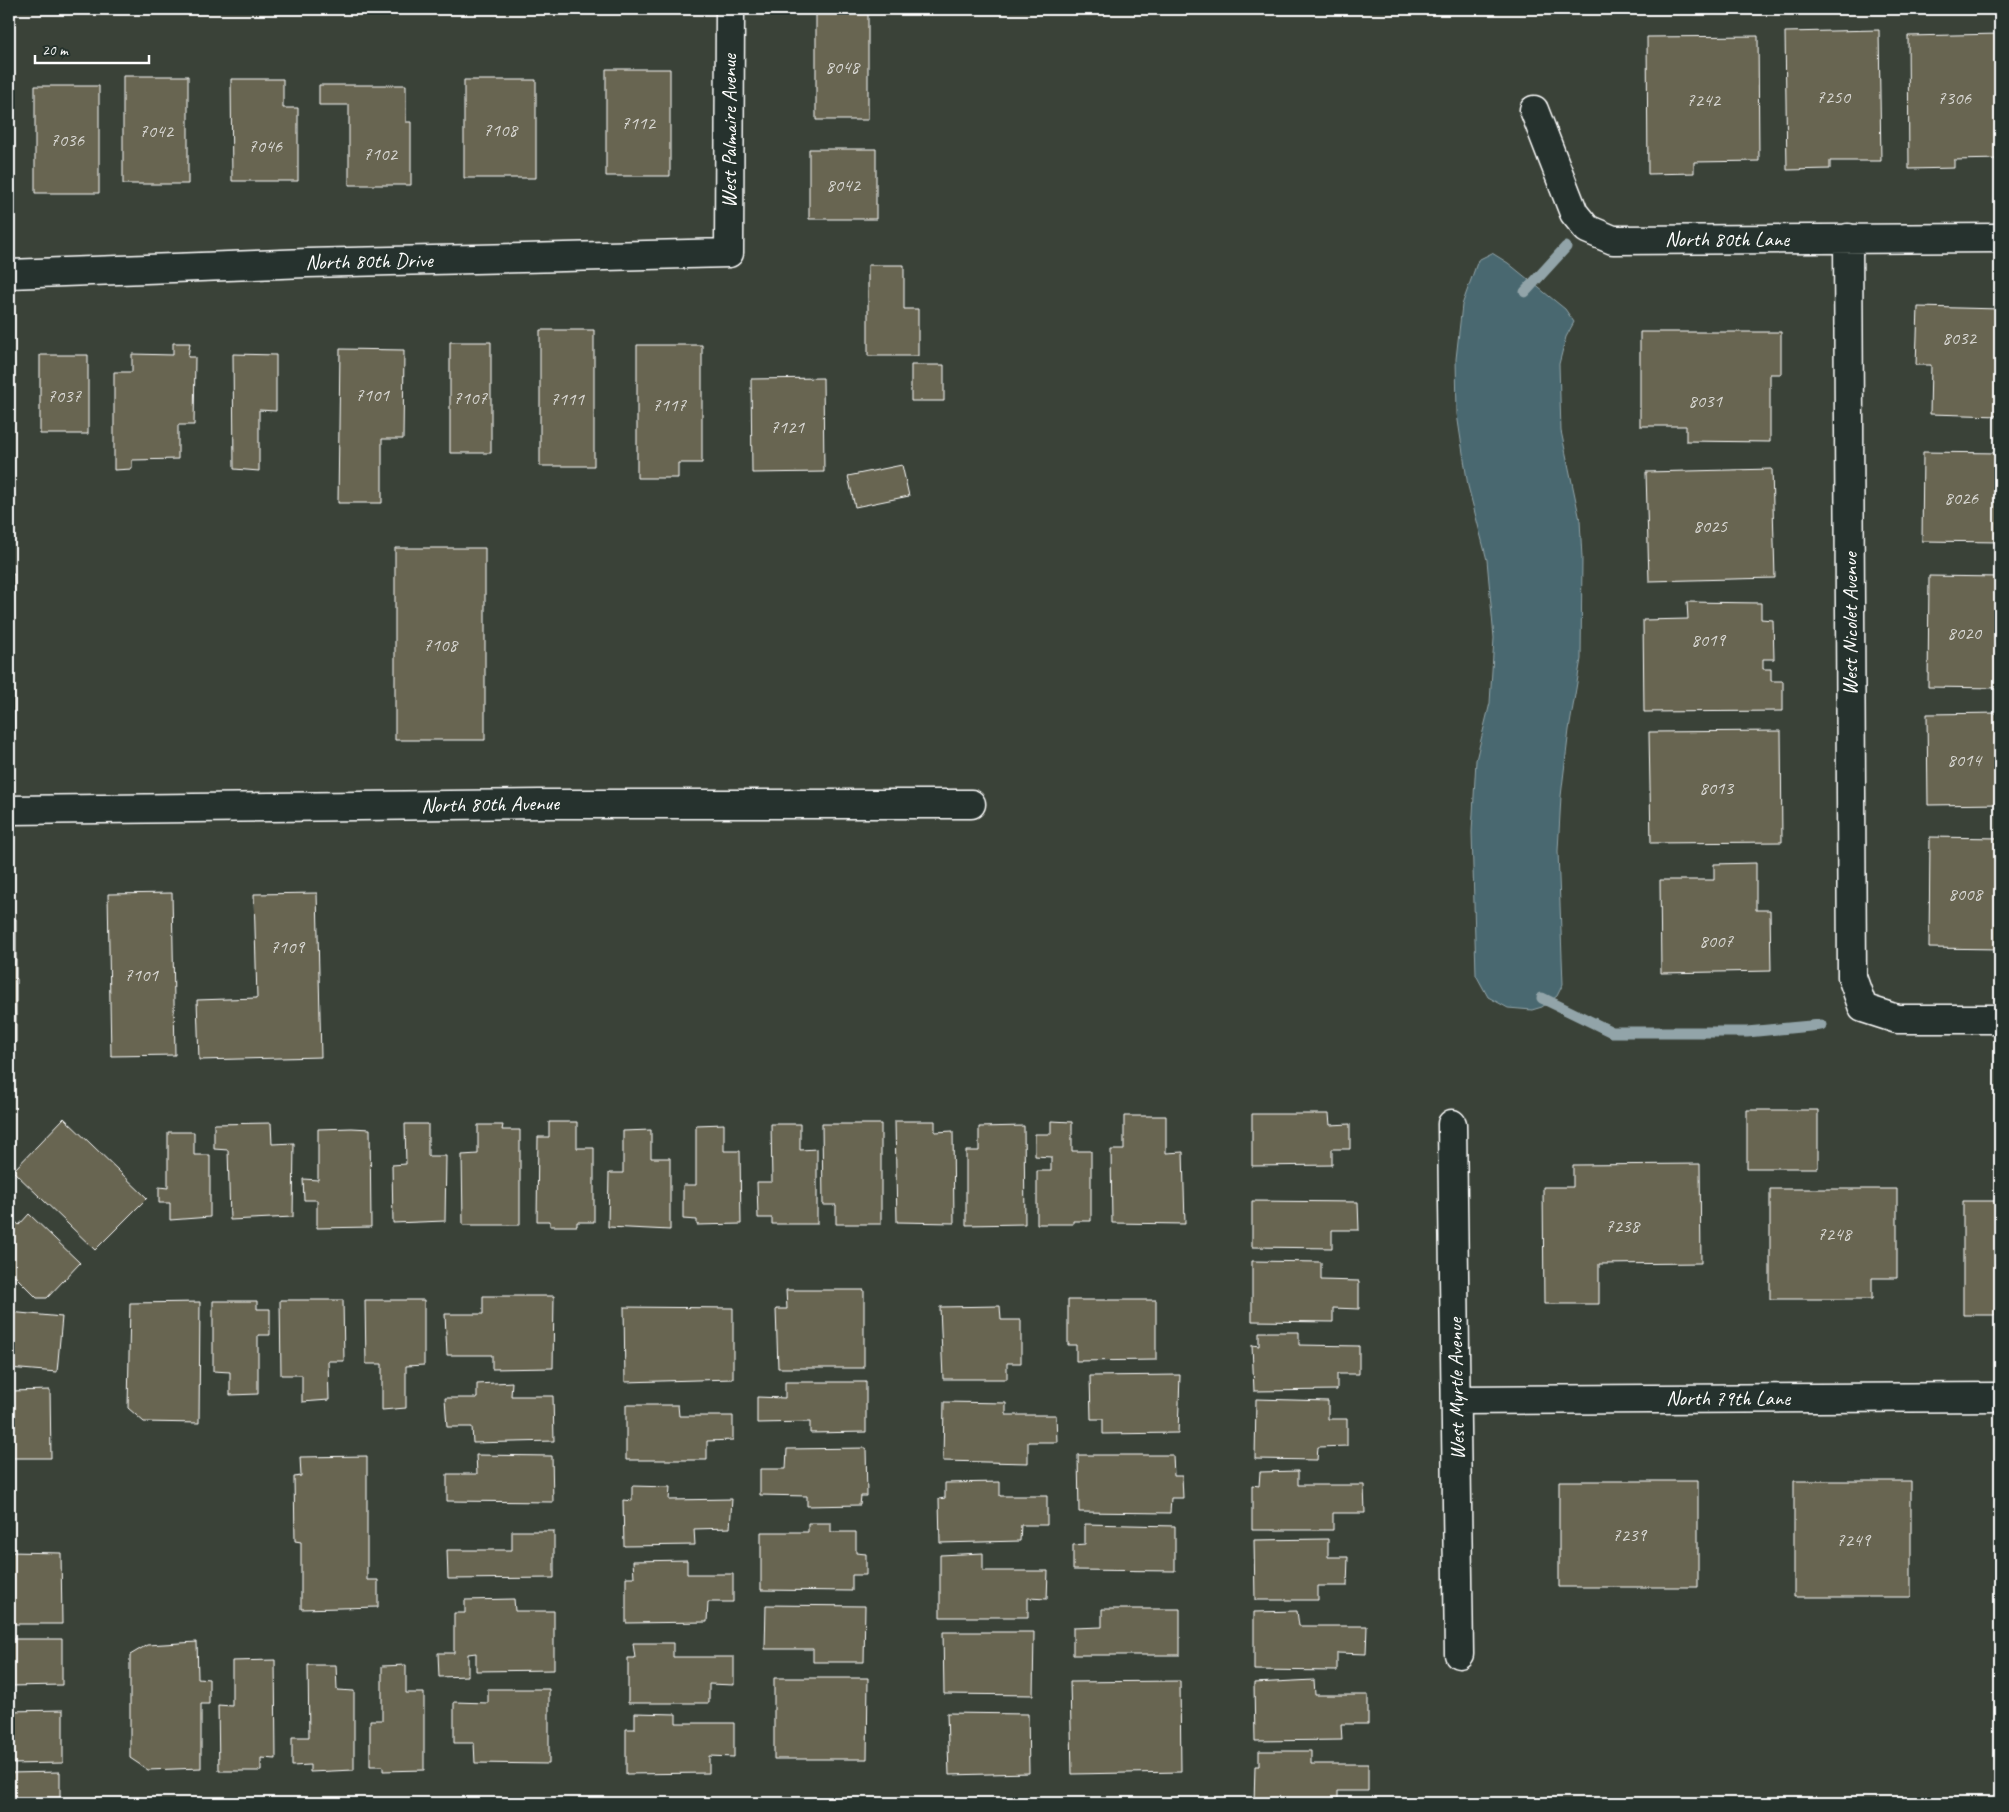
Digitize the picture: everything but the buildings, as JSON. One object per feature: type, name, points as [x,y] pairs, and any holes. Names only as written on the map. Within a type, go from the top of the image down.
[{"type":"street","name":"West Palmaire Avenue","points":[[729,253],[730,9]]},
{"type":"street","name":"North 80th Lane","points":[[1534,110],[1574,213],[1587,229],[1613,240],[2000,238]]},
{"type":"street","name":"West Nicolet Avenue","points":[[1848,238],[1852,976],[1863,1008],[1897,1020],[2000,1019]]},
{"type":"street","name":"North 80th Drive","points":[[9,274],[308,263],[729,253]]},
{"type":"street","name":"North 80th Avenue","points":[[9,810],[540,804],[971,804]]},
{"type":"street","name":"West Myrtle Avenue","points":[[1452,1124],[1459,1654]]},
{"type":"street","name":"North 79th Lane","points":[[1456,1400],[2000,1397]]},
{"type":"water","points":[[1492,253],[1508,263],[1565,309],[1574,322],[1566,337],[1559,364],[1561,431],[1580,520],[1582,558],[1581,659],[1569,730],[1561,796],[1558,851],[1563,984],[1557,996],[1542,1007],[1532,1010],[1508,1008],[1488,997],[1476,975],[1472,832],[1476,760],[1490,703],[1494,638],[1487,560],[1468,486],[1457,414],[1456,359],[1462,305],[1478,260]]},
{"type":"waterway","points":[[1525,292],[1566,247]]},
{"type":"waterway","points":[[1542,998],[1612,1032],[1747,1032],[1821,1025]]}]
